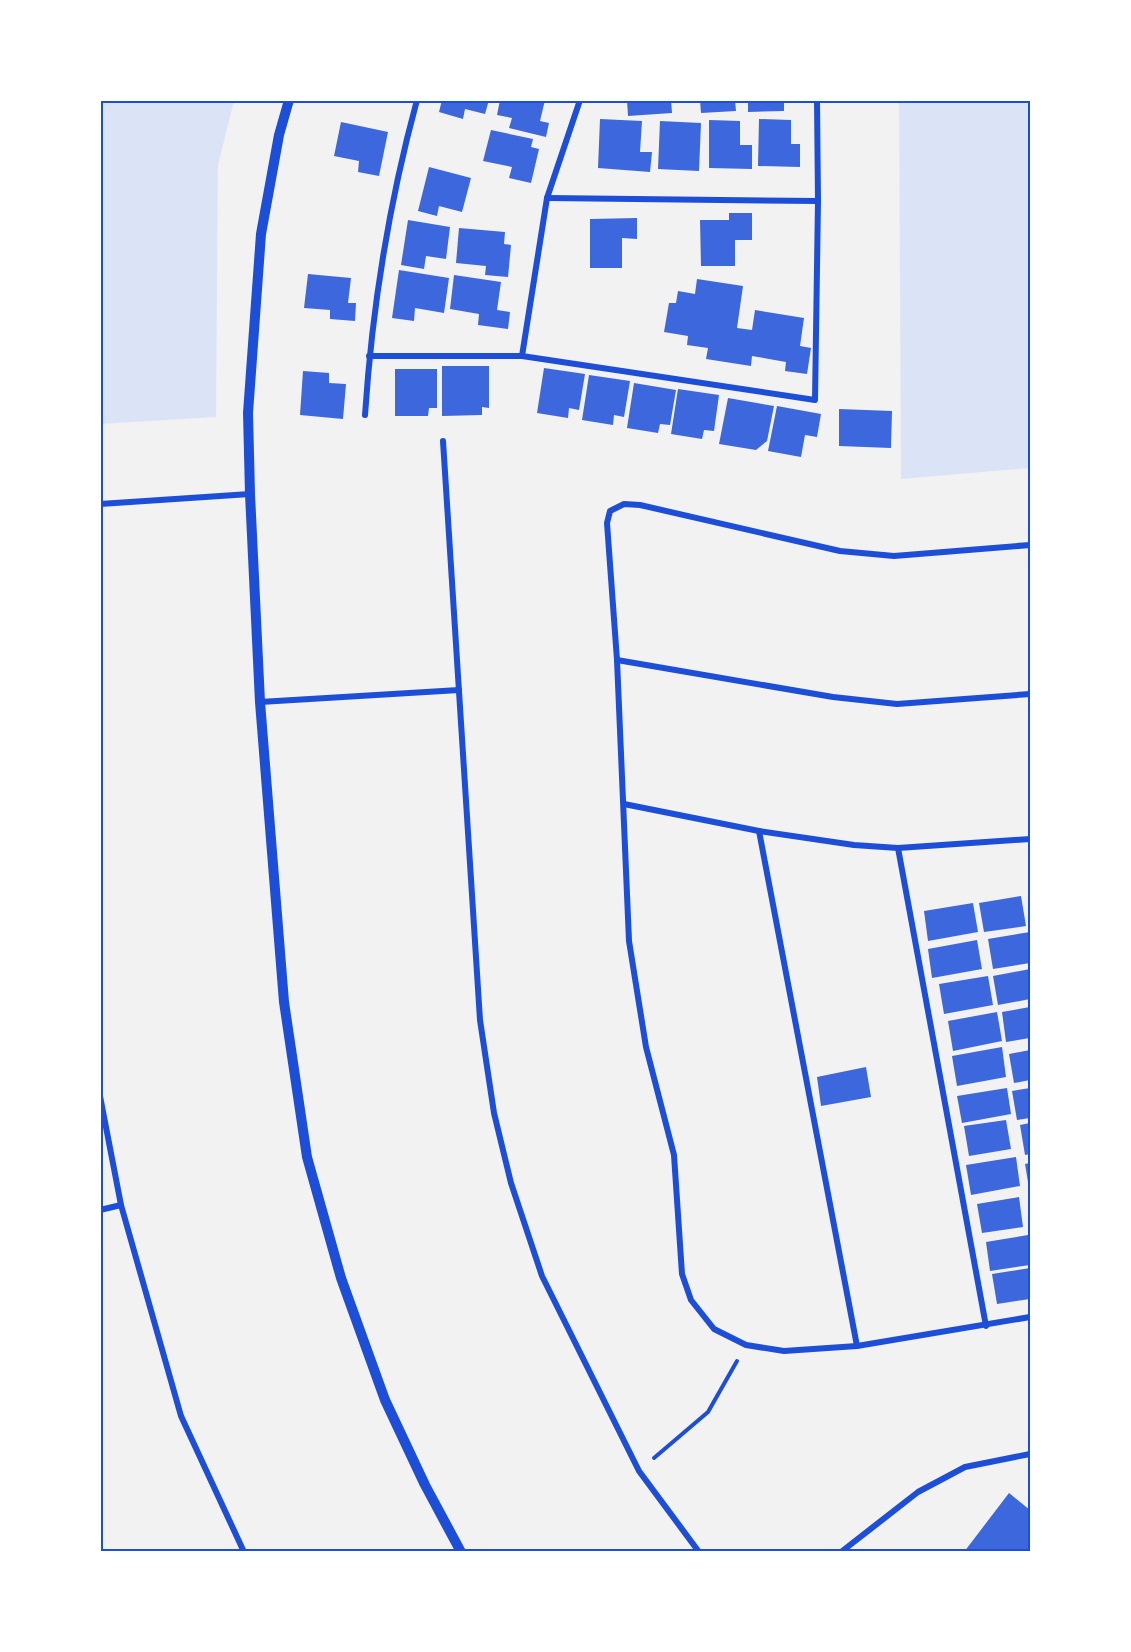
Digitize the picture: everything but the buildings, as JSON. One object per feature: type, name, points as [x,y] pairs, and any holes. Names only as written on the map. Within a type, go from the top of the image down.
[{"type":"street","points":[[289,100],[279,135],[261,234],[248,412],[260,702],[284,1002],[307,1157],[341,1278],[385,1400],[425,1485],[461,1551]]},
{"type":"street","points":[[365,415],[369,356],[385,244],[417,100]]},
{"type":"street","points":[[522,356],[547,198],[580,100]]},
{"type":"street","points":[[369,356],[522,356],[815,400],[817,100]]},
{"type":"street","points":[[547,198],[818,201]]},
{"type":"street","points":[[443,441],[480,1020],[494,1113],[511,1183],[542,1276],[639,1471],[699,1551]]},
{"type":"street","points":[[100,504],[250,494]]},
{"type":"street","points":[[1030,545],[894,556],[840,551],[640,505],[624,504],[610,511],[607,523],[617,660],[629,941],[646,1047],[674,1155],[682,1275],[691,1300],[714,1329],[746,1345],[784,1352],[857,1346],[1030,1317]]},
{"type":"street","points":[[617,660],[833,697],[897,704],[1030,694]]},
{"type":"street","points":[[260,702],[459,690]]},
{"type":"street","points":[[624,804],[759,831],[854,845],[898,848],[1030,839]]},
{"type":"street","points":[[759,831],[857,1346]]},
{"type":"street","points":[[898,848],[986,1326]]},
{"type":"street","points":[[100,1096],[121,1205],[181,1416],[244,1551]]},
{"type":"street","points":[[100,1210],[121,1205]]},
{"type":"street","points":[[841,1551],[918,1492],[965,1467],[1030,1454]]},
{"type":"path","points":[[639,1471],[708,1412],[746,1345]]},
{"type":"shaded area","points":[[101,100],[234,101],[218,165],[216,417],[101,424]]},
{"type":"shaded area","points":[[899,101],[1030,101],[1030,468],[901,479]]}]
